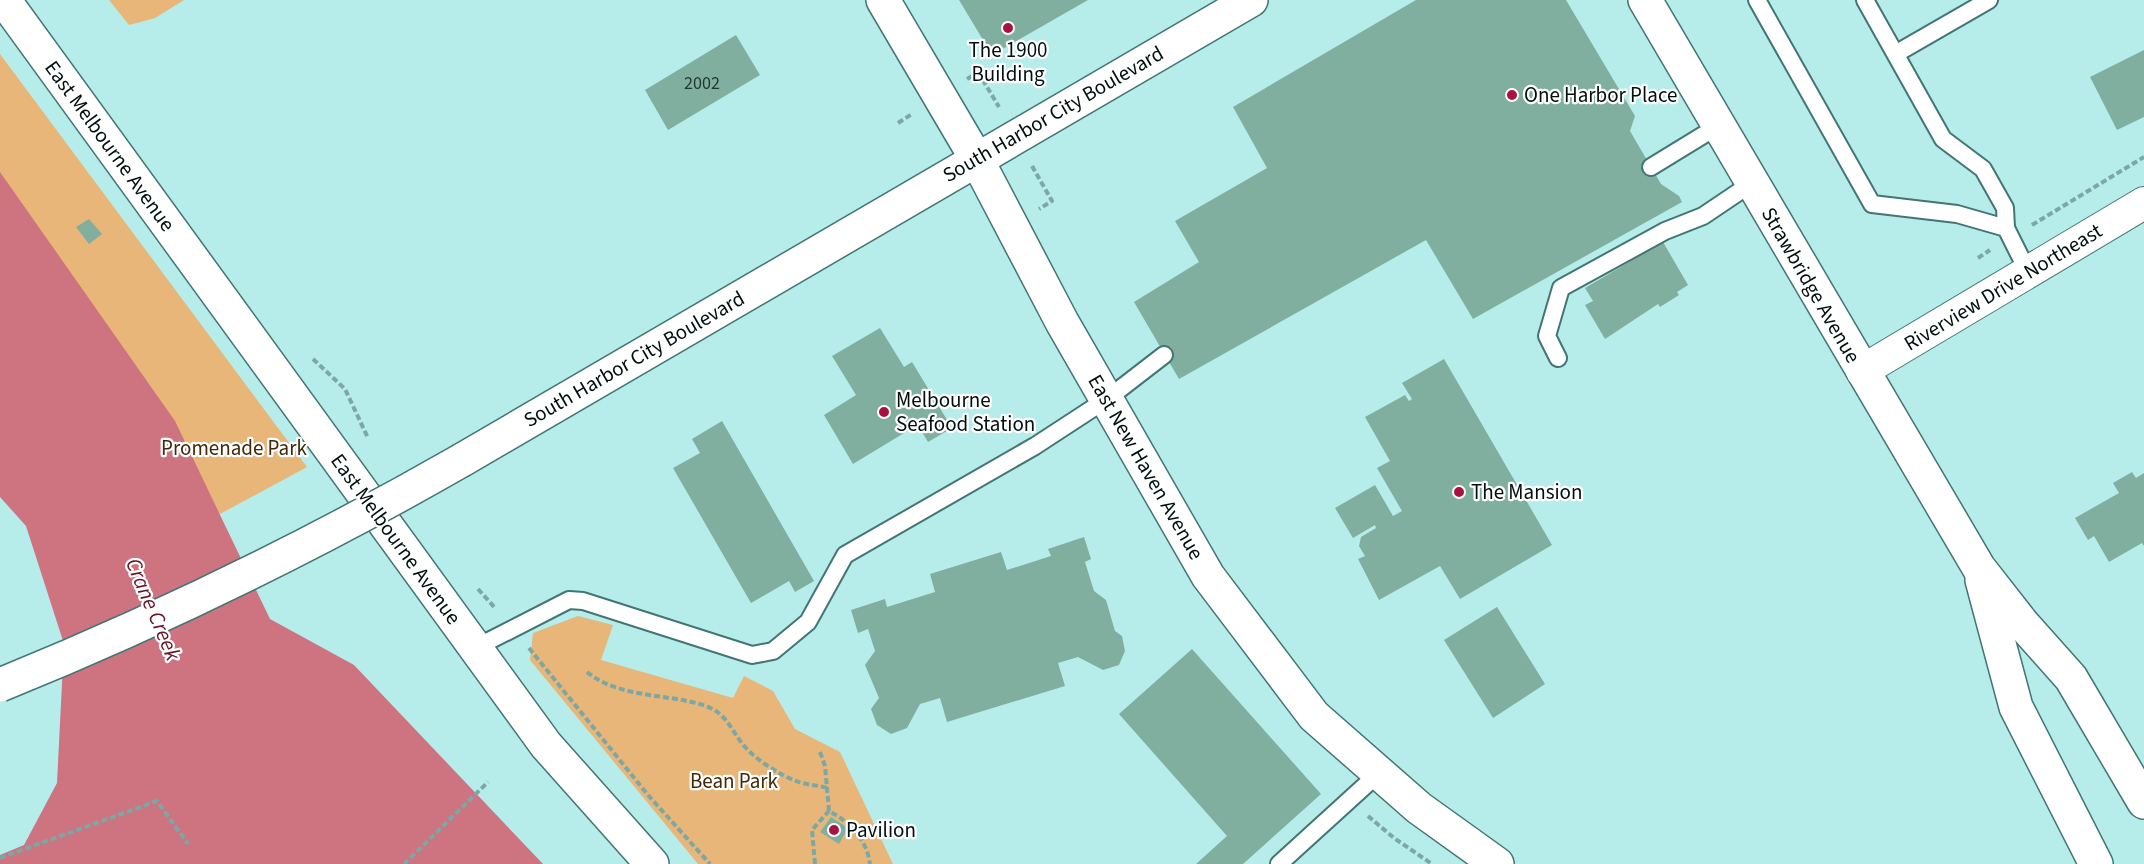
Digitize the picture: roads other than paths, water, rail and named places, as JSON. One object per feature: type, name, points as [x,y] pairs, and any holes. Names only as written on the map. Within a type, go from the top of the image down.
[{"type":"main road","name":"East Melbourne Avenue","points":[[4,0],[546,745],[652,864]]},
{"type":"main road","name":"East New Haven Avenue","points":[[883,0],[976,158],[1062,322],[1208,576],[1314,716],[1419,808],[1497,864]]},
{"type":"main road","name":"South Harbor City Boulevard","points":[[0,685],[112,640],[228,586],[350,525],[976,158],[1251,0]]},
{"type":"main road","name":"Strawbridge Avenue","points":[[1645,0],[1979,568],[2022,623],[2072,678],[2144,802]]},
{"type":"main road","name":"Strawbridge Avenue","points":[[1979,568],[2016,707],[2096,864]]},
{"type":"street","name":"Riverview Drive Northeast","points":[[1862,371],[2144,202]]},
{"type":"lane","points":[[1756,0],[1872,204],[1957,214],[2008,232]]},
{"type":"lane","points":[[1865,0],[1897,53],[1943,139],[1983,169],[2005,208],[2008,232],[2028,272]]},
{"type":"lane","points":[[1897,53],[1989,0]]},
{"type":"lane","points":[[1651,167],[1718,126]]},
{"type":"lane","points":[[1558,358],[1547,336],[1561,288],[1665,231],[1703,216],[1752,183]]},
{"type":"lane","points":[[475,648],[569,600],[583,602],[752,655],[772,651],[808,622],[845,555],[1024,452],[1107,399],[1164,355]]},
{"type":"lane","points":[[1280,864],[1379,773]]},
{"type":"water","name":"Crane Creek","points":[[0,172],[175,421],[270,619],[354,665],[543,864],[0,864],[0,855],[24,845],[57,783],[64,644],[26,526],[0,497]]},
{"type":"place","name":"The 1900 Building","points":[[1008,28]]},
{"type":"place","name":"One Harbor Place","points":[[1512,95]]},
{"type":"place","name":"Melbourne Seafood Station","points":[[884,412]]},
{"type":"place","name":"The Mansion","points":[[1459,492]]},
{"type":"place","name":"Pavilion","points":[[834,830]]},
{"type":"park label","name":"Promenade Park","points":[[234,448]]},
{"type":"park label","name":"Bean Park","points":[[734,781]]}]
